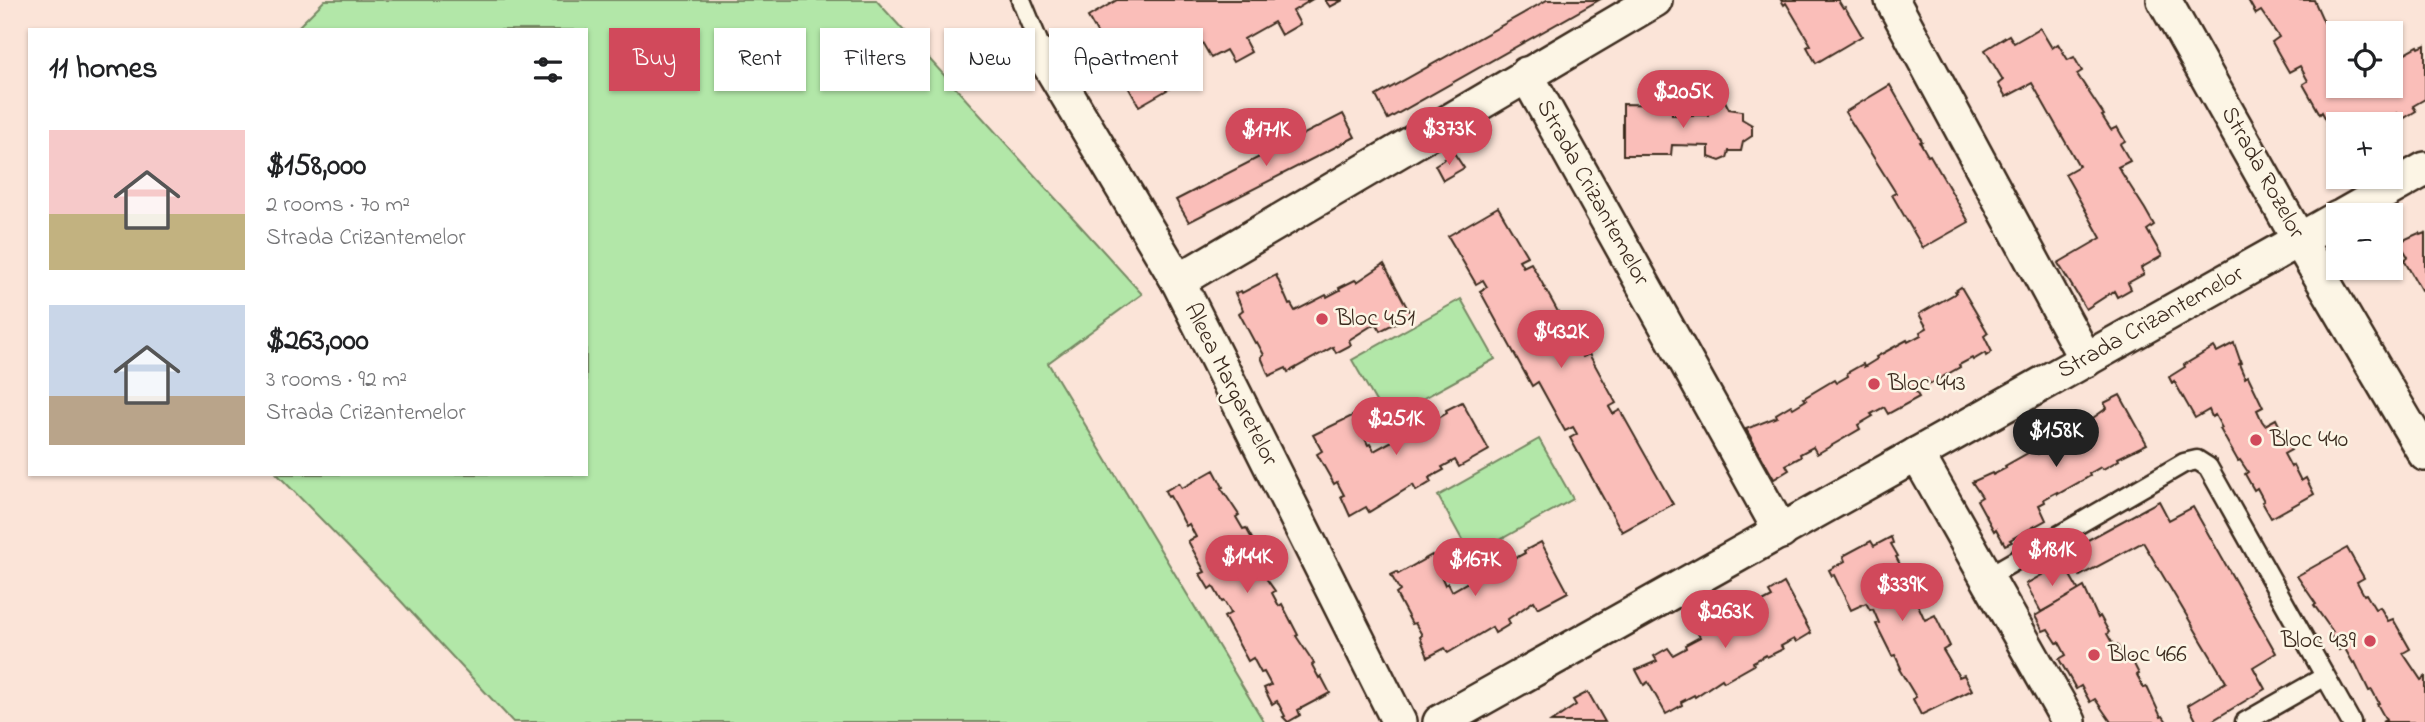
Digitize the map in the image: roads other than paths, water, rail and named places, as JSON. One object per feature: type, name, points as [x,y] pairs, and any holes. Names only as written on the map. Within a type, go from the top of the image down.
[{"type":"street","points":[[1178,281],[1655,0]]},
{"type":"street","points":[[1892,0],[2086,360]]},
{"type":"street","name":"Strada Rozelor","points":[[2164,0],[2425,454]]},
{"type":"street","name":"Aleea Margaretelor","points":[[1044,56],[1178,281],[1399,722]]},
{"type":"street","name":"Strada Crizantemelor","points":[[1526,74],[1781,532]]},
{"type":"street","points":[[2365,203],[2425,169]]},
{"type":"street","name":"Strada Crizantemelor","points":[[1440,722],[2326,225]]},
{"type":"street","points":[[1917,454],[2069,722]]},
{"type":"lane","points":[[1021,0],[1044,56]]},
{"type":"lane","points":[[1987,577],[2184,463],[2197,460],[2208,467],[2351,722]]},
{"type":"lane","points":[[2245,722],[2324,677]]},
{"type":"place","name":"Bloc 451","points":[[1322,319]]},
{"type":"place","name":"Bloc 443","points":[[1874,384]]},
{"type":"place","name":"Bloc 440","points":[[2256,440]]},
{"type":"place","name":"Bloc 439","points":[[2370,641]]},
{"type":"place","name":"Bloc 466","points":[[2094,655]]}]
